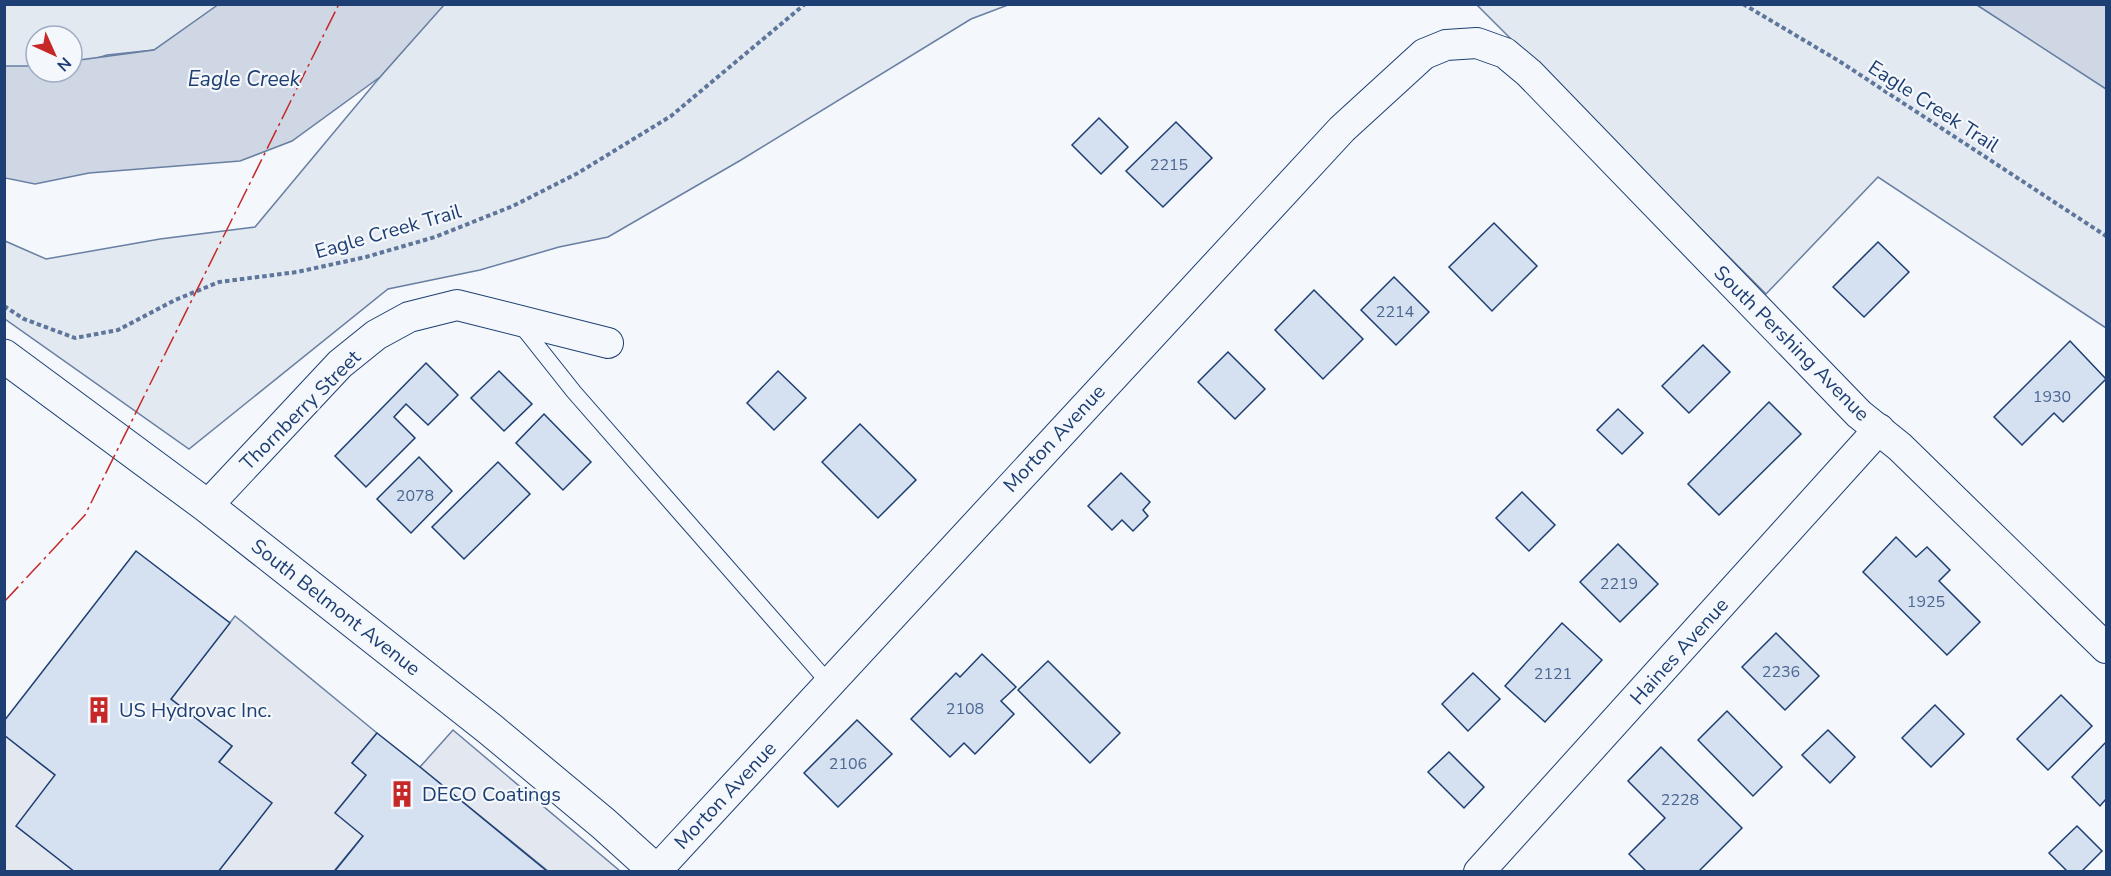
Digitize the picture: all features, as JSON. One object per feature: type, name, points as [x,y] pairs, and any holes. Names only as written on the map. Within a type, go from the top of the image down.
[{"type":"main road","name":"South Belmont Avenue","points":[[4,356],[207,506],[490,729],[595,816],[656,871]]},
{"type":"street","name":"South Pershing Avenue","points":[[1477,43],[1505,53],[1529,73],[1859,414],[1900,447],[2106,648]]},
{"type":"street","name":"Morton Avenue","points":[[656,871],[1342,129],[1424,54],[1446,45],[1477,43]]},
{"type":"street","name":"Thornberry Street","points":[[207,506],[340,364],[376,335],[409,317],[457,305],[608,343]]},
{"type":"street","name":"Haines Avenue","points":[[1479,872],[1879,429]]},
{"type":"lane","points":[[517,320],[574,392],[829,683]]},
{"type":"path","name":"Eagle Creek Trail","points":[[4,306],[24,319],[75,338],[118,330],[175,300],[219,282],[297,272],[366,257],[435,237],[513,206],[560,182],[671,116],[805,4]]},
{"type":"path","name":"Eagle Creek Trail","points":[[1743,4],[1839,61],[2106,236]]},
{"type":"shaded area","points":[[444,4],[1008,5],[971,19],[741,160],[608,237],[559,247],[480,270],[388,289],[189,449],[5,319],[5,241],[46,259],[160,239],[255,227]]},
{"type":"shaded area","points":[[4,5],[219,5],[154,50],[107,55],[84,62],[84,24],[24,24],[24,72],[5,69]]},
{"type":"shaded area","points":[[1477,5],[1977,5],[2106,88],[2106,328],[1878,177],[1766,294]]},
{"type":"shaded area","points":[[235,616],[377,733],[352,763],[366,775],[363,836],[334,871],[218,871],[219,762],[232,746],[171,699]]},
{"type":"shaded area","points":[[453,730],[620,871],[548,871],[420,767]]},
{"type":"shaded area","points":[[4,735],[55,775],[75,871],[5,871]]},
{"type":"water","name":"Eagle Creek","points":[[219,4],[444,5],[380,77],[292,141],[240,161],[89,173],[35,184],[5,178],[5,66],[24,66],[24,84],[84,84],[84,59],[154,50]]},
{"type":"water","points":[[1977,5],[2106,5],[2106,89]]},
{"type":"building","points":[[1099,118],[1128,147],[1101,174],[1072,145]]},
{"type":"building","points":[[1176,122],[1212,158],[1163,207],[1126,171]]},
{"type":"building","points":[[1494,223],[1537,266],[1492,311],[1449,267]]},
{"type":"building","points":[[1878,242],[1909,272],[1864,317],[1833,287]]},
{"type":"building","points":[[1394,277],[1429,312],[1396,345],[1361,310]]},
{"type":"building","points":[[1314,290],[1363,339],[1323,379],[1275,330]]},
{"type":"building","points":[[2070,341],[2106,379],[2063,422],[2054,413],[2022,445],[1994,417]]},
{"type":"building","points":[[1703,345],[1730,372],[1689,413],[1662,386]]},
{"type":"building","points":[[1228,352],[1265,389],[1235,419],[1198,382]]},
{"type":"building","points":[[426,363],[458,395],[428,425],[406,404],[394,417],[415,438],[366,487],[335,456]]},
{"type":"building","points":[[499,371],[532,404],[504,431],[471,398]]},
{"type":"building","points":[[778,371],[806,398],[774,430],[747,403]]},
{"type":"building","points":[[1769,402],[1801,434],[1719,515],[1688,484]]},
{"type":"building","points":[[1618,409],[1643,433],[1622,454],[1597,430]]},
{"type":"building","points":[[544,414],[591,462],[563,490],[516,443]]},
{"type":"building","points":[[860,424],[916,480],[878,518],[822,462]]},
{"type":"building","points":[[419,457],[452,491],[411,533],[377,499]]},
{"type":"building","points":[[498,462],[530,494],[464,559],[432,527]]},
{"type":"building","points":[[1121,473],[1150,502],[1143,510],[1148,516],[1133,531],[1122,520],[1112,530],[1088,506]]},
{"type":"building","points":[[1522,492],[1555,525],[1529,551],[1496,518]]},
{"type":"building","points":[[1896,537],[1916,557],[1927,547],[1950,570],[1939,581],[1980,622],[1947,655],[1863,572]]},
{"type":"building","points":[[1618,544],[1658,584],[1620,622],[1580,582]]},
{"type":"building","name":"US Hydrovac Inc.","points":[[136,551],[230,623],[171,699],[232,746],[219,762],[272,803],[218,872],[75,872],[16,826],[55,775],[4,735],[4,721]]},
{"type":"building","points":[[1562,623],[1602,660],[1545,722],[1505,686]]},
{"type":"building","points":[[1776,633],[1819,676],[1785,710],[1742,667]]},
{"type":"building","points":[[982,654],[1016,687],[1001,701],[1014,714],[975,754],[964,743],[950,757],[911,719],[956,673],[960,677]]},
{"type":"building","points":[[1048,661],[1120,733],[1090,763],[1018,690]]},
{"type":"building","points":[[1473,673],[1500,699],[1468,731],[1442,704]]},
{"type":"building","points":[[2061,695],[2092,726],[2048,770],[2017,739]]},
{"type":"building","points":[[1935,705],[1964,734],[1931,767],[1902,738]]},
{"type":"building","points":[[1727,711],[1782,767],[1753,796],[1698,740]]},
{"type":"building","points":[[857,720],[892,754],[838,807],[804,773]]},
{"type":"building","points":[[1828,730],[1855,757],[1830,783],[1802,755]]},
{"type":"building","name":"DECO Coatings","points":[[377,733],[548,872],[334,872],[363,836],[335,813],[366,775],[352,763]]},
{"type":"building","points":[[2106,742],[2106,799],[2100,806],[2072,777]]},
{"type":"building","points":[[1661,747],[1742,828],[1698,872],[1647,872],[1629,854],[1665,818],[1628,781]]},
{"type":"building","points":[[1449,752],[1484,787],[1464,808],[1428,772]]},
{"type":"building","points":[[2077,826],[2102,851],[2081,872],[2068,872],[2049,853]]},
{"type":"power","points":[[4,602],[85,515],[339,4]]},
{"type":"place","name":"US Hydrovac Inc.","points":[[99,710]]},
{"type":"place","name":"DECO Coatings","points":[[402,794]]}]
